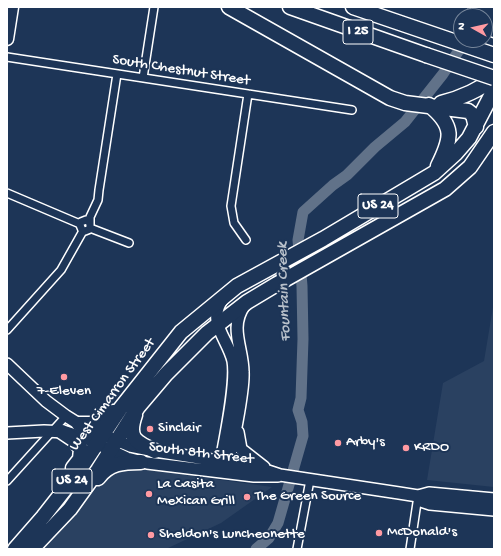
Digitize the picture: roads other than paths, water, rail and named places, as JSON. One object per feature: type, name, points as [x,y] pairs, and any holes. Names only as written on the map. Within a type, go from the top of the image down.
[{"type":"highway","points":[[229,7],[329,62],[366,86],[397,100],[468,111],[473,115],[476,127]]},
{"type":"highway","name":"I 25","points":[[290,7],[494,78]]},
{"type":"highway","name":"I 25","points":[[352,7],[494,55]]},
{"type":"highway","points":[[436,106],[472,93],[494,78]]},
{"type":"highway","name":"West Cimarron Street","points":[[32,549],[70,509],[135,389],[181,332],[227,293],[276,264],[323,240],[434,173],[456,153],[476,127],[491,100],[494,90]]},
{"type":"highway","points":[[434,173],[448,145],[449,134],[446,122],[436,106]]},
{"type":"highway","name":"West Cimarron Street","points":[[15,549],[166,374],[217,325],[247,302],[277,284],[445,189],[470,167],[494,132]]},
{"type":"highway","name":"US 24","points":[[470,167],[494,148]]},
{"type":"highway","points":[[78,424],[94,425],[102,422],[135,389]]},
{"type":"highway","points":[[138,407],[132,426],[132,435],[143,446],[155,451]]},
{"type":"highway","points":[[43,517],[54,496],[81,455],[81,449],[78,444],[58,431]]},
{"type":"highway","points":[[45,534],[62,504],[106,443]]},
{"type":"highway","points":[[70,509],[77,506],[108,467],[118,463],[141,462]]},
{"type":"main road","points":[[7,39],[12,7]]},
{"type":"main road","points":[[224,465],[234,367],[232,356],[217,325],[217,309],[227,293]]},
{"type":"main road","points":[[224,465],[237,416],[244,373],[236,328],[237,318],[247,302]]},
{"type":"main road","name":"South 8th Street","points":[[7,364],[46,401],[66,416],[106,443],[141,462],[224,465],[267,470],[280,475],[418,496],[429,492],[494,499]]},
{"type":"main road","points":[[237,416],[241,449],[267,470]]},
{"type":"main road","points":[[7,433],[58,431],[75,434],[106,443]]},
{"type":"main road","name":"South 8th Street","points":[[106,443],[224,465],[262,477],[280,475]]},
{"type":"main road","name":"South 8th Street","points":[[418,496],[421,501],[430,504],[494,510]]},
{"type":"street","points":[[143,78],[154,7]]},
{"type":"street","name":"South Chestnut Street","points":[[7,58],[352,110]]},
{"type":"street","points":[[7,330],[61,270],[83,231],[80,229],[86,223],[98,200],[116,74]]},
{"type":"street","points":[[246,240],[234,223],[232,206],[248,94]]},
{"type":"street","points":[[7,193],[86,223],[129,243]]},
{"type":"street","points":[[7,481],[58,431],[66,416]]},
{"type":"street","points":[[297,549],[305,479]]},
{"type":"street","points":[[410,549],[418,496]]},
{"type":"waterway","name":"Fountain Creek","points":[[256,549],[269,538],[278,523],[303,436],[302,422],[298,410],[301,398],[303,339],[302,286],[298,240],[303,212],[333,185],[347,175],[375,147],[405,122],[443,74],[461,48]]},
{"type":"place","name":"7-Eleven","points":[[64,377]]},
{"type":"place","name":"Sinclair","points":[[150,429]]},
{"type":"place","name":"Arby's","points":[[338,443]]},
{"type":"place","name":"KRDO","points":[[406,448]]},
{"type":"place","name":"La Casita Mexican Grill","points":[[149,494]]},
{"type":"place","name":"The Green Source","points":[[247,497]]},
{"type":"place","name":"McDonald's","points":[[379,533]]},
{"type":"place","name":"Sheldon's Luncheonette","points":[[151,535]]}]
